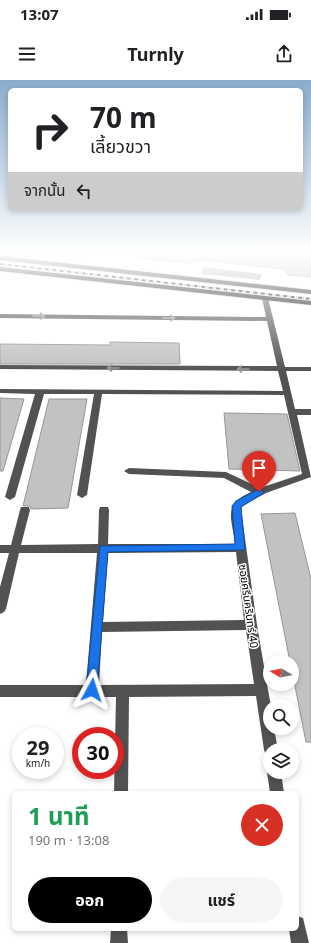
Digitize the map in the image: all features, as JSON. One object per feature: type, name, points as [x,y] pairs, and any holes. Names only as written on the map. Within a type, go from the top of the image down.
[{"type":"main road","points":[[204,291],[311,304]]},
{"type":"street","name":"ซอยศรีนครินทร์ 40","points":[[265,298],[309,476],[259,492],[236,506],[240,548],[251,625],[270,743]]},
{"type":"street","points":[[0,316],[270,319]]},
{"type":"street","points":[[0,367],[311,369]]},
{"type":"street","points":[[0,391],[288,393]]},
{"type":"street","points":[[10,497],[40,392]]},
{"type":"street","points":[[82,495],[98,392]]},
{"type":"street","points":[[292,412],[311,412]]},
{"type":"street","points":[[129,471],[218,474],[231,478],[259,492]]},
{"type":"street","points":[[0,609],[25,510]]},
{"type":"street","points":[[92,690],[103,548],[104,510]]},
{"type":"street","points":[[0,549],[240,548]]},
{"type":"street","points":[[97,627],[251,625]]},
{"type":"street","points":[[0,690],[262,690]]},
{"type":"street","points":[[121,791],[123,690]]},
{"type":"street","points":[[275,779],[277,791]]},
{"type":"street","points":[[119,931],[119,943]]},
{"type":"street","points":[[298,931],[300,943]]},
{"type":"building","points":[[110,342],[179,343],[180,364],[0,364],[0,344],[110,345]]},
{"type":"building","points":[[0,398],[24,399],[3,471],[0,471]]},
{"type":"building","points":[[49,399],[87,399],[68,508],[31,509],[30,506],[23,506]]},
{"type":"building","points":[[224,413],[287,414],[300,471],[229,469]]},
{"type":"building","points":[[295,513],[311,579],[311,742],[306,742],[299,706],[299,699],[298,699],[296,691],[299,691],[299,655],[289,655],[261,514]]},
{"type":"railway","points":[[242,291],[311,299]]},
{"type":"route","points":[[92,690],[103,548],[240,548],[236,506],[259,492]]}]
